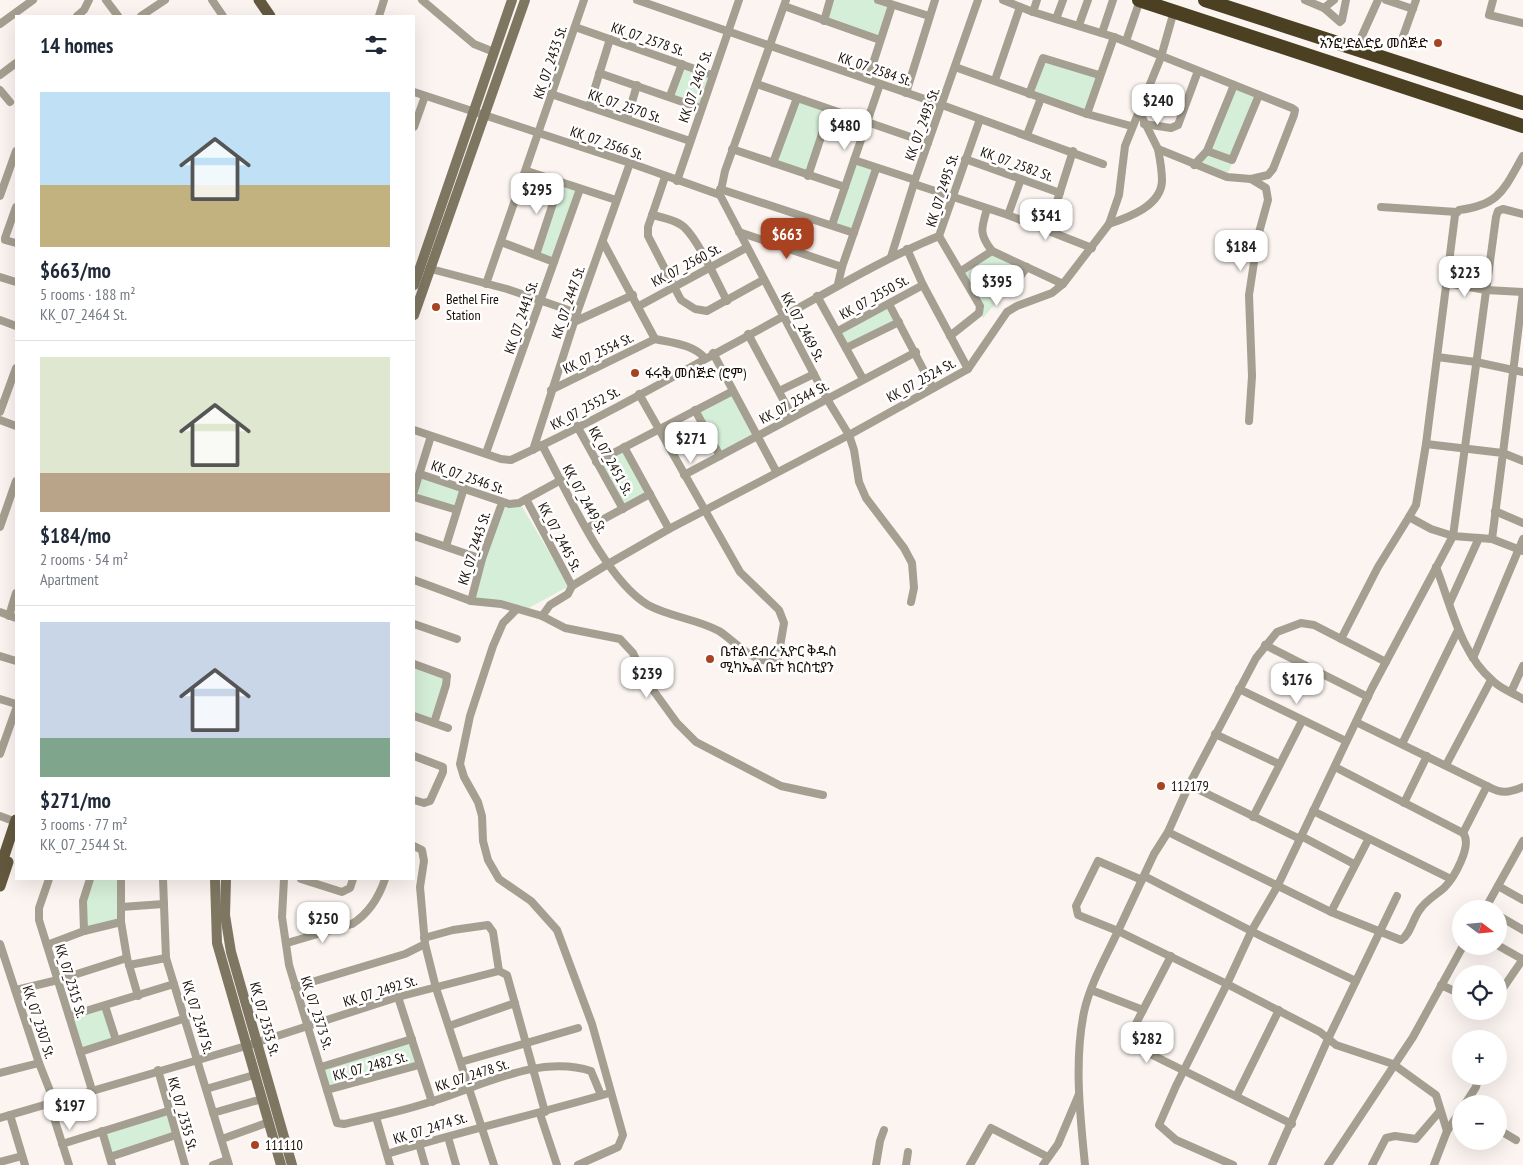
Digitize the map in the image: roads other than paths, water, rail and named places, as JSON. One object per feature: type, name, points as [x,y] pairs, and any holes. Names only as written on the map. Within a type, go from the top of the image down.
[{"type":"highway","points":[[1140,0],[1167,6],[1418,93],[1523,126]]},
{"type":"highway","points":[[1205,0],[1523,103]]},
{"type":"main road","points":[[259,0],[269,15]]},
{"type":"main road","points":[[264,0],[274,15]]},
{"type":"main road","points":[[0,886],[3,861],[14,842]]},
{"type":"street","points":[[0,24],[33,0]]},
{"type":"street","points":[[78,15],[84,10],[89,0]]},
{"type":"street","points":[[106,0],[109,13]]},
{"type":"street","points":[[142,15],[165,0]]},
{"type":"street","points":[[212,0],[221,14]]},
{"type":"street","points":[[379,15],[384,0]]},
{"type":"street","points":[[422,0],[474,44],[494,52]]},
{"type":"street","points":[[415,303],[417,279],[512,0]]},
{"type":"street","points":[[417,279],[431,269],[525,0]]},
{"type":"street","name":"KK_07_2433 St.","points":[[527,171],[584,0]]},
{"type":"street","name":"KK_07_2584 St.","points":[[637,0],[1073,151],[1103,164]]},
{"type":"street","name":"KK_07_2467 St.","points":[[677,181],[700,108],[739,0]]},
{"type":"street","points":[[824,20],[830,0]]},
{"type":"street","points":[[878,0],[929,16]]},
{"type":"street","points":[[906,93],[935,0]]},
{"type":"street","name":"KK_07_2493 St.","points":[[891,257],[914,182],[978,0]]},
{"type":"street","points":[[1003,0],[1032,12],[1126,41],[1161,57],[1295,110],[1273,169],[1268,175],[1251,179],[1226,177],[1158,149]]},
{"type":"street","points":[[1032,12],[1037,0]]},
{"type":"street","points":[[1056,19],[1063,0]]},
{"type":"street","points":[[1079,26],[1088,0]]},
{"type":"street","points":[[1102,33],[1113,0]]},
{"type":"street","points":[[1126,41],[1140,0]]},
{"type":"street","points":[[1305,0],[1324,8],[1340,22],[1346,0]]},
{"type":"street","points":[[1324,8],[1334,0]]},
{"type":"street","points":[[1356,49],[1378,0]]},
{"type":"street","points":[[1386,0],[1413,9]]},
{"type":"street","points":[[1401,42],[1416,0]]},
{"type":"street","points":[[1493,0],[1489,15],[1523,23]]},
{"type":"street","points":[[720,192],[732,150],[785,3],[824,20],[880,40]]},
{"type":"street","points":[[868,80],[892,5]]},
{"type":"street","name":"KK_07_2524 St.","points":[[542,616],[550,605],[568,594],[572,586],[608,564],[776,471],[849,435],[968,369],[1007,312],[1016,306],[1052,293],[1063,284],[1109,224],[1120,195],[1125,146],[1138,109],[1161,57],[1167,6]]},
{"type":"street","points":[[995,80],[1020,7]]},
{"type":"street","name":"KK_07_2578 St.","points":[[575,27],[712,75]]},
{"type":"street","points":[[1087,114],[1099,75],[1114,37]]},
{"type":"street","points":[[589,106],[610,39]]},
{"type":"street","points":[[1029,94],[1044,58],[1099,75]]},
{"type":"street","points":[[0,75],[15,64]]},
{"type":"street","points":[[670,96],[682,64]]},
{"type":"street","points":[[955,66],[1087,114],[1132,126]]},
{"type":"street","points":[[1144,124],[1171,128],[1178,125],[1198,71]]},
{"type":"street","points":[[599,73],[670,96],[700,108]]},
{"type":"street","points":[[757,84],[928,143]]},
{"type":"street","points":[[832,225],[880,84]]},
{"type":"street","points":[[1194,165],[1207,151],[1234,85]]},
{"type":"street","points":[[627,119],[637,86]]},
{"type":"street","points":[[0,90],[10,102]]},
{"type":"street","name":"KK_07_2566 St.","points":[[415,92],[474,110],[677,181],[720,192],[854,233]]},
{"type":"street","name":"KK_07_2570 St.","points":[[552,94],[690,141]]},
{"type":"street","points":[[1207,151],[1232,160],[1259,95]]},
{"type":"street","points":[[415,123],[425,96]]},
{"type":"street","points":[[773,163],[796,98]]},
{"type":"street","points":[[1027,135],[1041,98]]},
{"type":"street","points":[[1109,224],[1129,218],[1145,208],[1160,191],[1162,182],[1158,149],[1138,109]]},
{"type":"street","points":[[808,176],[830,110]]},
{"type":"street","name":"KK_07_2495 St.","points":[[950,336],[981,309],[961,271],[939,236],[980,119]]},
{"type":"street","points":[[732,150],[845,187]]},
{"type":"street","points":[[1048,230],[1073,151]]},
{"type":"street","points":[[0,196],[15,154]]},
{"type":"street","points":[[1380,207],[1457,212],[1486,205],[1497,196],[1523,156]]},
{"type":"street","name":"KK_07_2582 St.","points":[[966,159],[1060,193]]},
{"type":"street","points":[[854,160],[953,198],[1008,215],[1092,248]]},
{"type":"street","name":"KK_07_2447 St.","points":[[533,450],[577,313],[630,163]]},
{"type":"street","points":[[838,284],[876,168]]},
{"type":"street","points":[[486,284],[527,171],[616,200]]},
{"type":"street","points":[[665,177],[648,227],[650,244],[681,300],[702,312],[727,301],[763,280]]},
{"type":"street","points":[[1008,215],[1021,179]]},
{"type":"street","points":[[1249,421],[1252,376],[1249,295],[1258,236],[1268,200],[1266,188],[1251,179]]},
{"type":"street","points":[[536,256],[560,182]]},
{"type":"street","name":"KK_07_2441 St.","points":[[486,453],[580,189]]},
{"type":"street","name":"KK_07_2469 St.","points":[[720,192],[746,248],[827,399],[849,435],[854,450],[859,482],[866,498],[904,548],[912,562],[914,588],[911,602]]},
{"type":"street","points":[[987,209],[981,229],[985,241],[992,251],[1063,284]]},
{"type":"street","points":[[15,210],[6,240],[15,244]]},
{"type":"street","points":[[1228,1164],[1176,1140],[1159,1125],[1184,1069],[1252,930],[1277,887],[1335,768],[1346,741],[1452,536],[1466,448],[1476,362],[1498,211],[1503,210],[1523,214]]},
{"type":"street","points":[[1341,639],[1378,567],[1416,505],[1457,212]]},
{"type":"street","points":[[652,215],[684,227],[710,267],[727,301]]},
{"type":"street","points":[[739,232],[842,267]]},
{"type":"street","name":"KK_07_2552 St.","points":[[415,430],[511,460],[784,316],[838,284],[907,249],[939,236]]},
{"type":"street","points":[[501,242],[554,262]]},
{"type":"street","points":[[603,242],[655,339],[686,345],[698,351],[705,358]]},
{"type":"street","name":"KK_07_2560 St.","points":[[639,306],[746,248]]},
{"type":"street","points":[[907,249],[923,285],[968,369]]},
{"type":"street","points":[[961,271],[992,251]]},
{"type":"street","points":[[1014,284],[1027,267]]},
{"type":"street","points":[[431,269],[540,300],[577,313]]},
{"type":"street","points":[[0,276],[15,282]]},
{"type":"street","points":[[1447,284],[1486,290],[1523,292],[1519,370],[1503,453],[1492,539]]},
{"type":"street","name":"KK_07_2550 St.","points":[[838,331],[923,285]]},
{"type":"street","points":[[574,322],[633,295]]},
{"type":"street","points":[[816,296],[838,331],[863,379]]},
{"type":"street","points":[[889,304],[916,352],[933,388]]},
{"type":"street","points":[[0,320],[15,326]]},
{"type":"street","points":[[846,348],[899,322]]},
{"type":"street","points":[[748,334],[792,416]]},
{"type":"street","name":"KK_07_2554 St.","points":[[551,390],[655,339]]},
{"type":"street","name":"KK_07_2544 St.","points":[[684,475],[792,416],[916,352]]},
{"type":"street","points":[[713,353],[776,471]]},
{"type":"street","points":[[1437,358],[1476,362],[1519,370]]},
{"type":"street","points":[[0,412],[15,371]]},
{"type":"street","points":[[779,391],[814,374]]},
{"type":"street","points":[[596,462],[659,427],[732,391]]},
{"type":"street","points":[[639,394],[704,511]]},
{"type":"street","points":[[694,410],[720,456]]},
{"type":"street","points":[[0,420],[15,426]]},
{"type":"street","name":"KK_07_2451 St.","points":[[577,426],[623,509]]},
{"type":"street","points":[[415,488],[431,436]]},
{"type":"street","points":[[1426,444],[1503,453],[1523,461]]},
{"type":"street","name":"KK_07_2449 St.","points":[[542,445],[608,564],[632,593],[648,605],[721,632],[735,644],[757,657],[775,660],[778,658],[781,647],[784,623],[779,610],[740,572],[704,511]]},
{"type":"street","points":[[624,447],[669,529]]},
{"type":"street","name":"KK_07_2546 St.","points":[[420,474],[502,503],[518,502],[526,499],[561,480]]},
{"type":"street","points":[[446,546],[464,488]]},
{"type":"street","points":[[0,527],[2,517],[14,493]]},
{"type":"street","points":[[587,528],[650,494]]},
{"type":"street","points":[[415,497],[457,510]]},
{"type":"street","name":"KK_07_2445 St.","points":[[526,499],[572,586]]},
{"type":"street","name":"KK_07_2443 St.","points":[[471,601],[482,559],[502,503]]},
{"type":"street","points":[[1495,510],[1523,523]]},
{"type":"street","points":[[1409,517],[1431,529],[1452,536],[1492,539],[1520,551]]},
{"type":"street","points":[[415,536],[482,559]]},
{"type":"street","points":[[1450,602],[1479,538]]},
{"type":"street","points":[[1474,658],[1520,551],[1523,538]]},
{"type":"street","points":[[1436,567],[1450,602],[1458,630],[1474,658],[1491,680],[1523,699]]},
{"type":"street","points":[[415,580],[471,601],[501,604],[517,608],[542,616],[566,628],[620,639],[633,653],[645,679],[677,723],[696,742],[781,786],[823,795]]},
{"type":"street","points":[[0,612],[12,617],[15,600]]},
{"type":"street","points":[[517,608],[503,623],[493,646],[470,716],[460,764],[464,778],[478,802],[482,816],[483,841],[488,860],[499,879],[531,901],[556,930],[592,1024],[622,1130],[622,1140],[618,1147],[578,1165]]},
{"type":"street","points":[[1085,1165],[1080,1092],[1080,1040],[1084,1011],[1091,990],[1154,854],[1168,832],[1189,785],[1256,658],[1277,632],[1301,623],[1314,625],[1386,662]]},
{"type":"street","points":[[415,624],[456,639]]},
{"type":"street","points":[[1402,744],[1458,630]]},
{"type":"street","points":[[1266,645],[1368,697]]},
{"type":"street","points":[[0,656],[15,661]]},
{"type":"street","points":[[415,664],[447,676],[434,723]]},
{"type":"street","points":[[1511,692],[1523,666]]},
{"type":"street","points":[[1446,765],[1491,680]]},
{"type":"street","points":[[1239,688],[1346,741]]},
{"type":"street","points":[[0,699],[15,704]]},
{"type":"street","points":[[0,754],[2,742],[15,711]]},
{"type":"street","points":[[415,716],[448,728]]},
{"type":"street","points":[[1253,817],[1302,720]]},
{"type":"street","points":[[1356,722],[1496,791],[1507,792],[1523,786]]},
{"type":"street","points":[[1215,734],[1279,764]]},
{"type":"street","points":[[415,756],[442,767],[443,772],[430,802],[424,804],[415,800]]},
{"type":"street","points":[[1404,803],[1427,756]]},
{"type":"street","points":[[1168,832],[1331,912],[1379,932],[1403,939],[1421,908],[1451,879],[1466,845],[1466,837],[1463,833],[1335,768]]},
{"type":"street","points":[[1189,785],[1354,864]]},
{"type":"street","points":[[1463,833],[1488,786]]},
{"type":"street","points":[[1313,811],[1368,840],[1451,879]]},
{"type":"street","points":[[0,816],[15,821]]},
{"type":"street","points":[[1331,912],[1368,840]]},
{"type":"street","points":[[1490,900],[1523,841]]},
{"type":"street","points":[[415,846],[422,850],[424,861],[420,887],[425,941],[436,988],[494,1165]]},
{"type":"street","points":[[1356,981],[1143,878],[1102,862],[1096,862],[1076,911],[1078,915],[1171,956],[1279,1010],[1336,1045],[1394,1064],[1433,1090],[1438,1100],[1447,1131]]},
{"type":"street","name":"KK_07_2315 St.","points":[[49,880],[38,913],[92,1090]]},
{"type":"street","points":[[84,931],[83,901],[90,880]]},
{"type":"street","points":[[121,880],[121,922],[128,962],[138,996]]},
{"type":"street","name":"KK_07_2347 St.","points":[[163,880],[166,958],[186,1018],[228,1163]]},
{"type":"street","name":"KK_07_2353 St.","points":[[215,880],[217,943],[281,1165]]},
{"type":"street","name":"KK_07_2353 St.","points":[[226,880],[225,916],[231,952],[259,1042],[292,1165]]},
{"type":"street","name":"KK_07_2373 St.","points":[[284,880],[282,917],[295,987],[337,1123]]},
{"type":"street","points":[[304,880],[336,891],[347,892],[353,880]]},
{"type":"street","points":[[287,943],[352,924],[366,914],[384,880]]},
{"type":"street","points":[[1498,886],[1523,900]]},
{"type":"street","points":[[1272,1165],[1292,1124],[1328,1039],[1398,896]]},
{"type":"street","points":[[121,908],[164,904]]},
{"type":"street","points":[[1508,921],[1523,930]]},
{"type":"street","points":[[48,944],[84,931],[121,922]]},
{"type":"street","points":[[295,987],[405,954],[425,941],[453,930],[488,925],[493,932],[499,971],[507,974],[549,1141],[557,1165]]},
{"type":"street","name":"KK_07_2307 St.","points":[[0,944],[39,1063],[54,1101],[55,1121],[69,1165]]},
{"type":"street","points":[[1507,982],[1523,959],[1508,951]]},
{"type":"street","points":[[1328,1165],[1413,1037],[1458,955]]},
{"type":"street","points":[[1171,956],[1129,1037],[1130,1044],[1292,1124]]},
{"type":"street","points":[[16,990],[128,962],[166,958]]},
{"type":"street","name":"KK_07_2492 St.","points":[[0,1118],[158,1070],[246,1046],[398,997],[499,971]]},
{"type":"street","points":[[69,1016],[174,984]]},
{"type":"street","points":[[1440,985],[1452,990]]},
{"type":"street","points":[[1091,990],[1143,1010]]},
{"type":"street","points":[[398,997],[432,1102]]},
{"type":"street","points":[[449,1026],[515,1003]]},
{"type":"street","points":[[105,1006],[116,1040]]},
{"type":"street","points":[[1236,1095],[1279,1010]]},
{"type":"street","points":[[80,1052],[186,1018]]},
{"type":"street","points":[[461,1062],[578,1028]]},
{"type":"street","points":[[321,1067],[412,1039]]},
{"type":"street","points":[[0,1073],[39,1063]]},
{"type":"street","name":"KK_07_2482 St.","points":[[327,1090],[419,1065]]},
{"type":"street","name":"KK_07_2478 St.","points":[[337,1123],[344,1124],[376,1117],[432,1102],[532,1069],[566,1067],[591,1071],[601,1095]]},
{"type":"street","name":"KK_07_2335 St.","points":[[158,1070],[168,1112],[185,1165]]},
{"type":"street","points":[[206,1089],[254,1075]]},
{"type":"street","name":"KK_07_2474 St.","points":[[387,1154],[480,1127],[542,1113],[610,1092]]},
{"type":"street","points":[[1043,1165],[1062,1136],[1080,1092]]},
{"type":"street","points":[[213,1113],[262,1099]]},
{"type":"street","points":[[1372,1165],[1386,1138],[1394,1136],[1416,1139],[1427,1123],[1440,1111]]},
{"type":"street","points":[[62,1144],[168,1112]]},
{"type":"street","points":[[10,1115],[25,1165]]},
{"type":"street","points":[[376,1117],[390,1165]]},
{"type":"street","points":[[222,1139],[269,1122]]},
{"type":"street","points":[[1434,1165],[1447,1131],[1452,1124]]},
{"type":"street","points":[[970,1165],[991,1128],[1048,1157]]},
{"type":"street","points":[[876,1165],[884,1130]]},
{"type":"street","points":[[102,1131],[111,1161],[176,1135]]},
{"type":"street","points":[[1507,1135],[1516,1140]]},
{"type":"street","points":[[448,1137],[456,1165]]},
{"type":"street","points":[[419,1144],[425,1165]]},
{"type":"street","points":[[906,1165],[908,1152]]},
{"type":"street","points":[[0,1162],[22,1156]]},
{"type":"street","points":[[214,1165],[228,1163]]},
{"type":"place","name":"አንፎ ድልድይ መስጅድ","points":[[1438,43]]},
{"type":"place","name":"Bethel Fire Station","points":[[436,307]]},
{"type":"place","name":"ፋሩቅ መስጅድ (ሮም)","points":[[635,373]]},
{"type":"place","name":"ቤተል ደብረ ኢዮር ቅዱስ ሚካኤል ቤተ ክርስቲያን","points":[[710,659]]},
{"type":"place","name":"112179","points":[[1161,786]]},
{"type":"place","name":"111110","points":[[255,1145]]}]
